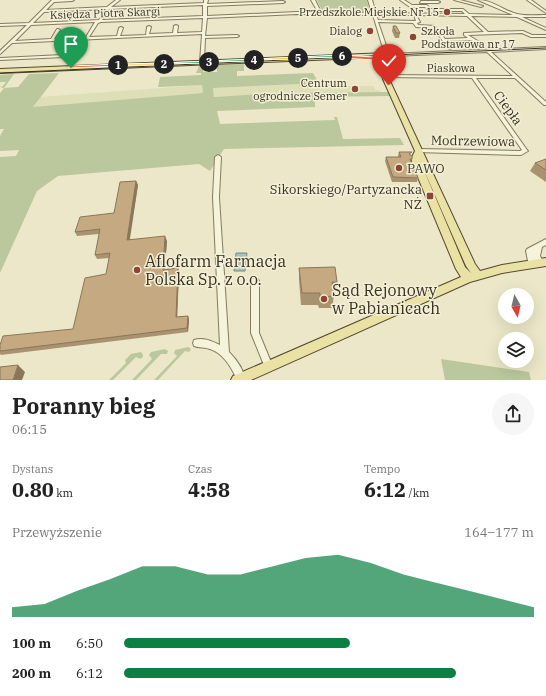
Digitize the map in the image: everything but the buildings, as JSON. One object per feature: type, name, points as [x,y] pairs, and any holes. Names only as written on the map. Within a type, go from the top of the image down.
[{"type":"main road","points":[[0,71],[341,56],[386,58]]},
{"type":"main road","points":[[341,56],[380,60],[386,58]]},
{"type":"main road","points":[[386,58],[385,76],[471,266],[478,274]]},
{"type":"main road","points":[[419,151],[416,158],[416,163],[462,269],[468,278]]},
{"type":"main road","points":[[239,379],[478,274],[539,263]]},
{"type":"street","points":[[0,53],[53,0],[72,0]]},
{"type":"street","points":[[87,38],[108,8],[118,0]]},
{"type":"street","points":[[173,5],[174,0]]},
{"type":"street","points":[[313,0],[320,14]]},
{"type":"street","points":[[370,0],[378,21],[386,58],[546,48]]},
{"type":"street","points":[[456,0],[462,0],[479,5],[482,2],[471,0]]},
{"type":"street","points":[[480,0],[520,16],[546,29]]},
{"type":"street","points":[[529,0],[546,12]]},
{"type":"street","points":[[43,11],[205,3],[258,3],[283,1],[288,14]]},
{"type":"street","points":[[402,1],[437,1],[444,10]]},
{"type":"street","points":[[402,1],[411,6],[426,6],[436,15]]},
{"type":"street","points":[[202,62],[205,3]]},
{"type":"street","points":[[258,3],[260,9]]},
{"type":"street","points":[[430,10],[463,10],[467,16],[487,33]]},
{"type":"street","name":"Księdza Piotra Skargi","points":[[0,25],[288,14],[375,13],[385,15],[546,16]]},
{"type":"street","points":[[378,21],[418,22],[415,16]]},
{"type":"street","points":[[414,22],[417,26],[434,27],[450,48]]},
{"type":"street","points":[[175,35],[176,26]]},
{"type":"street","points":[[147,36],[149,27]]},
{"type":"street","points":[[118,37],[122,28]]},
{"type":"street","points":[[52,40],[58,30]]},
{"type":"street","points":[[479,43],[465,34],[523,32],[531,36],[546,36]]},
{"type":"street","points":[[11,42],[175,35],[237,36]]},
{"type":"street","points":[[444,40],[471,39]]},
{"type":"street","points":[[488,51],[546,104]]},
{"type":"street","points":[[0,59],[63,56]]},
{"type":"street","name":"Piaskowa","points":[[385,76],[517,77]]},
{"type":"street","name":"Ciepła","points":[[472,77],[525,151]]},
{"type":"street","points":[[538,97],[546,97]]},
{"type":"street","name":"Modrzewiowa","points":[[419,151],[521,153],[525,151]]},
{"type":"street","points":[[218,157],[216,197],[225,354]]},
{"type":"street","points":[[539,263],[536,256],[538,246],[546,242]]},
{"type":"street","points":[[255,281],[255,333],[269,367]]},
{"type":"street","points":[[197,343],[210,344],[225,354],[235,364],[239,379]]},
{"type":"green space","points":[[317,0],[367,0],[370,13],[323,13]]},
{"type":"green space","points":[[244,64],[244,71],[237,71],[237,76],[313,73],[317,80],[327,80],[330,86],[300,86],[299,84],[213,88],[214,97],[276,93],[388,92],[390,96],[315,97],[315,107],[217,111],[220,124],[335,120],[334,117],[337,117],[343,139],[400,138],[404,145],[224,149],[210,171],[199,164],[58,176],[37,191],[0,273],[0,157],[16,156],[19,150],[0,151],[0,136],[4,129],[0,129],[0,93],[4,88],[18,87],[29,74],[59,73],[33,107],[203,93],[202,85],[158,87],[160,77],[201,75],[201,73],[196,73],[199,66],[206,66],[203,72],[217,72],[217,65]]},
{"type":"green space","points":[[14,74],[4,88],[0,87],[6,82],[0,82],[0,75]]},
{"type":"green space","points":[[300,84],[300,86],[374,86],[375,90],[379,90],[380,92],[276,93],[214,97],[213,88]]},
{"type":"green space","points":[[202,85],[203,93],[32,108],[40,97]]},
{"type":"green space","points":[[188,347],[191,349],[189,352],[185,351],[158,380],[154,380],[177,356],[174,353],[175,350]]},
{"type":"green space","points":[[165,349],[168,351],[167,354],[161,354],[136,380],[132,380],[152,359],[149,355],[151,352]]},
{"type":"green space","points":[[141,352],[143,357],[140,359],[136,357],[113,380],[109,380],[126,363],[125,360],[131,354]]},
{"type":"green space","points":[[441,359],[529,372],[531,380],[445,380]]},
{"type":"water","points":[[236,253],[247,253],[245,271],[234,271]]},
{"type":"tram line","points":[[0,73],[546,48]]},
{"type":"place","name":"Przedszkole Miejskie Nr 15","points":[[447,12]]},
{"type":"place","name":"Dialog","points":[[370,31]]},
{"type":"place","name":"Szkoła Podstawowa nr 17","points":[[413,37]]},
{"type":"place","name":"Centrum ogrodnicze Semer","points":[[355,89]]},
{"type":"place","name":"PAWO","points":[[399,168]]},
{"type":"place","name":"Sikorskiego/Partyzancka NŻ","points":[[430,196]]},
{"type":"place","name":"Aflofarm Farmacja Polska Sp. z o.o.","points":[[137,270]]},
{"type":"place","name":"Sąd Rejonowy w Pabianicach","points":[[324,299]]},
{"type":"route","points":[[71,68],[344,56],[375,58],[383,61],[384,75],[389,85]]}]
